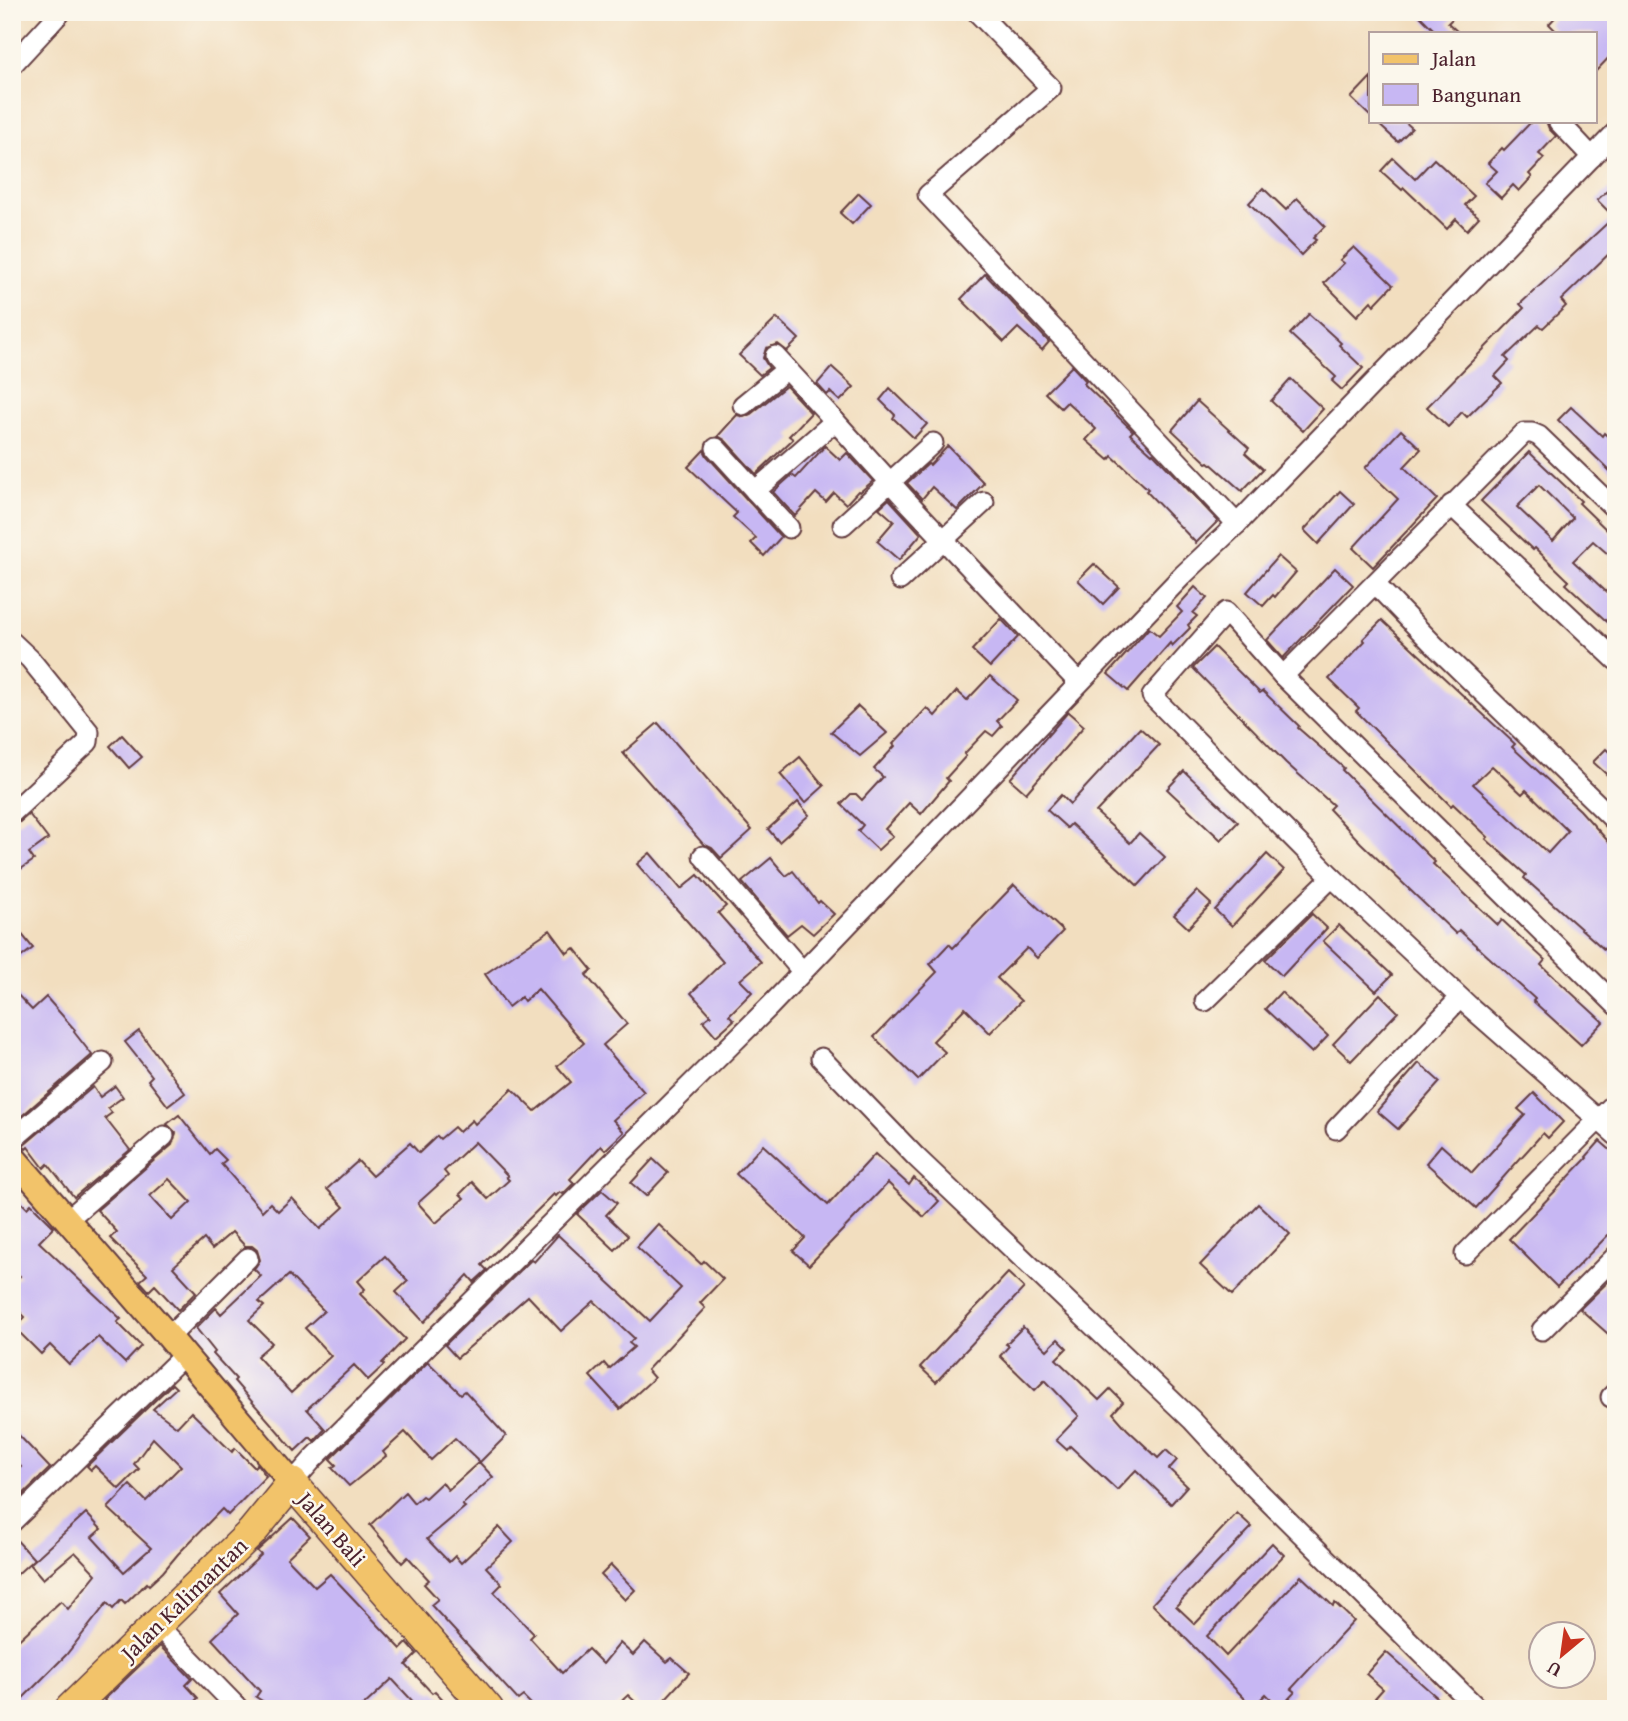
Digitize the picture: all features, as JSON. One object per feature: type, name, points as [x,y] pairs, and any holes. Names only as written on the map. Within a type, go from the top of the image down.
[{"type":"highway","name":"Jalan Kalimantan","points":[[70,1709],[252,1532],[292,1483]]},
{"type":"highway","name":"Jalan Bali","points":[[292,1483],[488,1709]]},
{"type":"main road","name":"Jalan Bali","points":[[12,1156],[292,1483]]},
{"type":"street","points":[[12,65],[61,12]]},
{"type":"street","points":[[977,12],[1051,88],[928,195],[1237,524]]},
{"type":"street","points":[[1559,122],[1591,157]]},
{"type":"street","points":[[292,1483],[323,1449],[770,1006],[1183,575],[1237,524],[1616,132]]},
{"type":"street","points":[[743,405],[781,363],[1079,683]]},
{"type":"street","points":[[755,491],[835,421]]},
{"type":"street","points":[[1283,676],[1524,433],[1539,436],[1616,510]]},
{"type":"street","points":[[843,525],[933,443]]},
{"type":"street","points":[[716,448],[789,528]]},
{"type":"street","points":[[900,580],[984,502]]},
{"type":"street","points":[[1451,505],[1616,660]]},
{"type":"street","points":[[1375,584],[1616,822]]},
{"type":"street","points":[[1616,1005],[1283,676],[1226,612],[1152,696],[1332,877],[1460,998],[1616,1135]]},
{"type":"street","points":[[12,642],[30,659],[89,732],[89,737],[88,742],[12,813]]},
{"type":"street","points":[[703,856],[802,971]]},
{"type":"street","points":[[1205,1001],[1332,877]]},
{"type":"street","points":[[1336,1129],[1460,998]]},
{"type":"street","points":[[821,1058],[916,1157],[1192,1420],[1252,1485],[1478,1709]]},
{"type":"street","points":[[12,1140],[103,1062]]},
{"type":"street","points":[[1465,1255],[1616,1102]]},
{"type":"street","points":[[67,1220],[164,1136]]},
{"type":"street","points":[[1542,1330],[1616,1256]]},
{"type":"street","points":[[12,1522],[177,1347],[248,1258]]},
{"type":"street","points":[[157,1625],[236,1709]]},
{"type":"building","points":[[1416,12],[1459,12],[1448,23],[1458,32],[1436,32]]},
{"type":"building","points":[[1560,12],[1605,12],[1616,22],[1616,50],[1596,71],[1596,32],[1557,32],[1549,24]]},
{"type":"building","points":[[1369,79],[1369,115],[1351,98]]},
{"type":"building","points":[[1376,122],[1405,122],[1412,128],[1398,142]]},
{"type":"building","points":[[1531,122],[1546,122],[1556,136],[1539,154],[1544,158],[1529,174],[1532,177],[1519,191],[1513,185],[1501,198],[1485,183],[1497,171],[1488,163],[1502,148],[1504,150]]},
{"type":"building","points":[[1393,158],[1415,179],[1434,159],[1474,196],[1465,205],[1479,217],[1467,230],[1456,219],[1447,229],[1404,188],[1402,190],[1381,171]]},
{"type":"building","points":[[1616,183],[1616,247],[1561,300],[1566,306],[1543,328],[1539,325],[1505,357],[1509,361],[1495,376],[1502,383],[1467,417],[1462,412],[1448,427],[1427,407],[1524,308],[1520,304],[1614,217],[1597,200]]},
{"type":"building","points":[[1263,188],[1286,210],[1297,198],[1325,226],[1301,255],[1249,203]]},
{"type":"building","points":[[859,193],[871,204],[852,224],[840,213]]},
{"type":"building","points":[[1354,247],[1393,285],[1374,305],[1371,301],[1357,316],[1324,283],[1344,263],[1340,260]]},
{"type":"building","points":[[985,274],[1049,342],[1042,350],[1018,328],[1004,342],[961,299]]},
{"type":"building","points":[[1309,314],[1341,343],[1339,345],[1363,368],[1342,390],[1332,381],[1336,377],[1290,334]]},
{"type":"building","points":[[777,318],[799,339],[787,351],[778,344],[766,348],[763,358],[769,368],[760,375],[739,355]]},
{"type":"building","points":[[1072,366],[1086,381],[1084,384],[1133,431],[1130,434],[1153,453],[1218,521],[1196,543],[1146,491],[1148,489],[1112,456],[1109,460],[1086,440],[1096,429],[1067,402],[1061,408],[1045,393]]},
{"type":"building","points":[[832,367],[854,387],[840,401],[830,392],[827,395],[817,384]]},
{"type":"building","points":[[1291,379],[1323,409],[1303,431],[1271,401]]},
{"type":"building","points":[[786,386],[811,413],[789,436],[793,439],[756,474],[725,440],[718,436],[737,415],[744,417],[751,414]]},
{"type":"building","points":[[890,388],[927,424],[914,438],[893,418],[895,415],[880,400]]},
{"type":"building","points":[[1197,401],[1249,448],[1245,453],[1263,469],[1242,491],[1172,430]]},
{"type":"building","points":[[1571,407],[1602,436],[1604,433],[1616,444],[1616,477],[1558,420]]},
{"type":"building","points":[[1401,430],[1421,449],[1404,467],[1437,499],[1373,567],[1353,548],[1398,499],[1365,468]]},
{"type":"building","points":[[825,446],[840,460],[847,453],[873,481],[858,491],[846,504],[834,493],[826,502],[816,493],[795,516],[773,492],[792,475],[796,478]]},
{"type":"building","points":[[948,446],[984,483],[957,510],[932,487],[922,499],[907,483]]},
{"type":"building","points":[[704,450],[781,537],[764,556],[751,543],[756,538],[733,517],[737,513],[688,467]]},
{"type":"building","points":[[1529,452],[1581,501],[1579,503],[1616,539],[1616,561],[1593,541],[1573,561],[1616,601],[1616,630],[1566,584],[1569,581],[1535,548],[1533,550],[1481,501]],"holes":[[[1539,485],[1573,518],[1553,541],[1517,507]]]},
{"type":"building","points":[[1340,491],[1354,504],[1318,544],[1304,530]]},
{"type":"building","points":[[889,499],[921,534],[899,560],[877,541],[894,521],[879,508]]},
{"type":"building","points":[[1278,556],[1296,572],[1275,597],[1273,595],[1263,606],[1247,592]]},
{"type":"building","points":[[1094,564],[1119,587],[1103,604],[1078,580]]},
{"type":"building","points":[[1335,568],[1353,585],[1283,658],[1267,640]]},
{"type":"building","points":[[1195,587],[1207,598],[1193,613],[1197,616],[1188,625],[1190,628],[1172,646],[1170,643],[1128,691],[1108,674],[1149,628],[1159,636],[1182,612],[1177,607]]},
{"type":"building","points":[[1001,619],[1018,637],[990,667],[972,650]]},
{"type":"building","points":[[1382,620],[1515,744],[1512,747],[1580,810],[1616,850],[1616,960],[1524,878],[1526,875],[1453,804],[1451,806],[1356,711],[1359,708],[1329,679],[1365,641],[1363,639]],"holes":[[[1492,766],[1522,794],[1526,790],[1568,831],[1548,853],[1473,784]]]},
{"type":"building","points":[[1214,647],[1260,693],[1263,691],[1299,726],[1298,728],[1344,768],[1342,770],[1435,862],[1433,864],[1498,925],[1502,920],[1545,960],[1541,965],[1603,1022],[1581,1045],[1459,930],[1456,934],[1361,843],[1329,809],[1333,805],[1286,763],[1193,668]]},
{"type":"building","points":[[990,676],[1017,700],[997,721],[1002,726],[993,736],[986,731],[964,754],[966,756],[946,778],[949,781],[921,814],[909,803],[885,829],[893,836],[878,850],[858,831],[863,825],[841,804],[851,794],[856,794],[862,800],[883,777],[874,769],[927,708],[935,716],[957,691],[967,700]]},
{"type":"building","points":[[858,706],[887,733],[860,756],[831,732]]},
{"type":"building","points":[[1068,712],[1084,726],[1026,793],[1010,779]]},
{"type":"building","points":[[658,723],[752,830],[721,858],[712,848],[703,844],[623,753]]},
{"type":"building","points":[[1140,728],[1159,745],[1096,812],[1130,843],[1139,833],[1165,857],[1138,886],[1071,824],[1067,828],[1047,810],[1061,795],[1070,804]]},
{"type":"building","points":[[122,735],[142,757],[129,768],[110,746]]},
{"type":"building","points":[[1606,749],[1616,758],[1616,783],[1593,762]]},
{"type":"building","points":[[800,757],[824,786],[805,803],[780,774]]},
{"type":"building","points":[[1184,771],[1238,822],[1221,840],[1167,789]]},
{"type":"building","points":[[798,802],[809,815],[779,842],[768,829]]},
{"type":"building","points":[[29,814],[48,839],[29,853],[34,860],[18,871],[12,864],[12,825]]},
{"type":"building","points":[[650,853],[681,889],[698,875],[726,906],[718,913],[761,962],[740,980],[752,992],[729,1015],[734,1020],[716,1036],[703,1021],[711,1015],[691,993],[723,962],[637,864]]},
{"type":"building","points":[[1267,854],[1284,870],[1232,926],[1215,910]]},
{"type":"building","points":[[771,858],[786,876],[793,871],[818,903],[820,901],[834,914],[813,934],[801,924],[787,935],[742,882]]},
{"type":"building","points":[[1014,885],[1063,931],[1037,958],[1027,948],[997,978],[1021,1001],[990,1033],[965,1008],[933,1041],[945,1052],[918,1080],[874,1037],[937,972],[930,964],[949,944],[953,948]]},
{"type":"building","points":[[1197,891],[1211,904],[1188,928],[1174,915]]},
{"type":"building","points":[[1312,914],[1327,928],[1282,976],[1265,960]]},
{"type":"building","points":[[1339,925],[1392,975],[1376,991],[1323,941]]},
{"type":"building","points":[[550,930],[567,953],[574,948],[592,970],[586,975],[627,1024],[603,1045],[644,1092],[613,1120],[624,1132],[605,1150],[601,1146],[570,1179],[574,1183],[563,1194],[554,1194],[482,1265],[487,1270],[474,1282],[468,1275],[424,1322],[396,1292],[408,1281],[385,1256],[358,1281],[365,1289],[360,1294],[405,1339],[368,1380],[354,1365],[307,1409],[325,1429],[314,1441],[310,1437],[295,1451],[234,1381],[236,1379],[213,1354],[215,1352],[196,1328],[216,1308],[221,1314],[261,1276],[254,1269],[260,1260],[257,1250],[252,1246],[245,1246],[232,1232],[212,1249],[204,1239],[173,1267],[196,1292],[178,1310],[155,1285],[149,1291],[140,1281],[147,1275],[110,1238],[117,1232],[97,1210],[172,1145],[176,1133],[167,1124],[179,1115],[210,1154],[215,1149],[226,1160],[221,1164],[262,1211],[270,1203],[278,1211],[292,1198],[320,1229],[344,1207],[327,1189],[358,1161],[372,1176],[410,1143],[419,1153],[437,1136],[440,1139],[454,1127],[459,1132],[472,1120],[475,1124],[512,1089],[535,1111],[571,1082],[557,1066],[584,1043],[538,989],[524,1001],[521,997],[508,1007],[485,974]],"holes":[[[475,1142],[509,1180],[488,1199],[472,1182],[460,1194],[464,1198],[436,1223],[418,1203],[448,1176],[444,1171]],[[169,1179],[191,1202],[172,1220],[150,1196]],[[289,1275],[324,1311],[305,1328],[331,1356],[291,1393],[257,1356],[272,1343],[249,1320],[264,1306],[259,1302]]]},
{"type":"building","points":[[20,932],[33,948],[12,964],[12,938]]},
{"type":"building","points":[[12,989],[32,1010],[46,997],[75,1030],[92,1055],[17,1120],[12,1114]]},
{"type":"building","points":[[1281,992],[1328,1036],[1312,1053],[1265,1009]]},
{"type":"building","points":[[1380,994],[1398,1012],[1351,1061],[1333,1044]]},
{"type":"building","points":[[139,1031],[185,1093],[168,1106],[148,1080],[152,1076],[125,1042]]},
{"type":"building","points":[[1419,1063],[1440,1082],[1398,1129],[1377,1111]]},
{"type":"building","points":[[115,1086],[123,1097],[108,1108],[112,1113],[105,1118],[130,1150],[74,1197],[48,1164],[44,1168],[28,1147],[26,1149],[23,1146],[93,1087],[100,1097]]},
{"type":"building","points":[[1534,1093],[1563,1122],[1548,1138],[1543,1133],[1476,1208],[1426,1163],[1441,1145],[1472,1173],[1525,1115],[1518,1109]]},
{"type":"building","points":[[1600,1141],[1616,1155],[1616,1227],[1557,1287],[1509,1239]]},
{"type":"building","points":[[763,1145],[828,1205],[875,1154],[909,1185],[914,1178],[939,1201],[924,1217],[888,1183],[809,1265],[793,1251],[805,1238],[736,1174]]},
{"type":"building","points":[[653,1159],[668,1173],[646,1196],[631,1183]]},
{"type":"building","points":[[602,1190],[617,1203],[606,1215],[628,1236],[615,1250],[577,1214]]},
{"type":"building","points":[[12,1193],[27,1208],[31,1204],[54,1227],[39,1242],[121,1319],[117,1322],[141,1346],[125,1363],[98,1337],[69,1364],[50,1345],[41,1354],[15,1328],[25,1317],[12,1304],[12,1284],[20,1276],[12,1269]]},
{"type":"building","points":[[1258,1204],[1290,1234],[1232,1295],[1200,1265]]},
{"type":"building","points":[[658,1224],[701,1264],[704,1261],[723,1279],[700,1303],[705,1308],[647,1370],[654,1378],[620,1409],[590,1376],[604,1363],[609,1369],[634,1347],[629,1343],[634,1338],[594,1301],[561,1331],[528,1296],[457,1358],[445,1345],[531,1260],[534,1262],[558,1235],[650,1321],[681,1288],[637,1247]]},
{"type":"building","points":[[1008,1273],[1024,1288],[936,1382],[920,1367]]},
{"type":"building","points":[[1616,1274],[1616,1341],[1580,1309]]},
{"type":"building","points":[[1023,1327],[1047,1350],[1058,1339],[1067,1348],[1056,1359],[1099,1400],[1110,1389],[1123,1402],[1113,1413],[1127,1429],[1158,1458],[1166,1450],[1177,1460],[1169,1469],[1187,1486],[1171,1504],[1136,1470],[1117,1490],[1070,1446],[1067,1450],[1056,1440],[1079,1416],[1045,1380],[1035,1390],[1000,1356],[1009,1346],[1006,1344]]},
{"type":"building","points":[[428,1362],[461,1394],[465,1391],[506,1436],[480,1462],[455,1438],[431,1460],[405,1432],[383,1452],[386,1456],[349,1486],[332,1468],[336,1465],[330,1459]]},
{"type":"building","points":[[172,1384],[176,1388],[153,1409],[177,1427],[191,1412],[232,1452],[235,1448],[254,1467],[257,1464],[266,1476],[228,1515],[222,1509],[149,1585],[147,1583],[125,1604],[121,1600],[113,1609],[107,1603],[66,1655],[12,1709],[12,1646],[61,1601],[68,1609],[96,1574],[75,1552],[43,1579],[30,1564],[86,1513],[101,1529],[92,1537],[124,1572],[151,1548],[108,1508],[130,1485],[146,1501],[181,1466],[153,1438],[134,1464],[139,1469],[119,1489],[95,1466],[91,1470],[87,1466]]},
{"type":"building","points":[[12,1428],[50,1468],[12,1505],[12,1475],[21,1467],[12,1457]]},
{"type":"building","points":[[479,1462],[493,1477],[462,1505],[465,1507],[427,1539],[449,1562],[455,1556],[461,1563],[499,1527],[513,1542],[486,1567],[502,1584],[494,1592],[534,1634],[530,1638],[562,1673],[588,1649],[603,1664],[620,1643],[633,1655],[645,1642],[667,1662],[672,1658],[689,1673],[656,1709],[643,1709],[628,1695],[613,1709],[536,1709],[523,1696],[518,1700],[431,1605],[438,1599],[424,1584],[429,1580],[408,1557],[402,1563],[370,1525],[405,1492],[414,1503],[422,1496],[425,1498],[442,1482],[448,1490]]},
{"type":"building","points":[[1237,1513],[1252,1527],[1176,1606],[1195,1624],[1272,1543],[1284,1555],[1207,1636],[1226,1656],[1301,1576],[1333,1606],[1335,1603],[1354,1621],[1291,1689],[1295,1692],[1280,1708],[1266,1694],[1253,1707],[1152,1604]]},
{"type":"building","points":[[293,1518],[310,1536],[287,1558],[315,1587],[330,1574],[401,1649],[407,1643],[417,1654],[406,1665],[432,1693],[435,1691],[452,1709],[416,1709],[418,1707],[392,1679],[360,1709],[275,1709],[256,1697],[260,1691],[212,1639],[238,1614],[220,1594],[261,1555],[257,1551]]},
{"type":"building","points":[[12,1535],[34,1559],[12,1579]]},
{"type":"building","points":[[611,1565],[635,1590],[625,1600],[601,1575]]},
{"type":"building","points":[[160,1646],[192,1679],[186,1685],[198,1698],[187,1709],[113,1709],[104,1700]]},
{"type":"building","points":[[1386,1652],[1439,1699],[1430,1709],[1387,1709],[1375,1698],[1383,1689],[1366,1674]]}]
